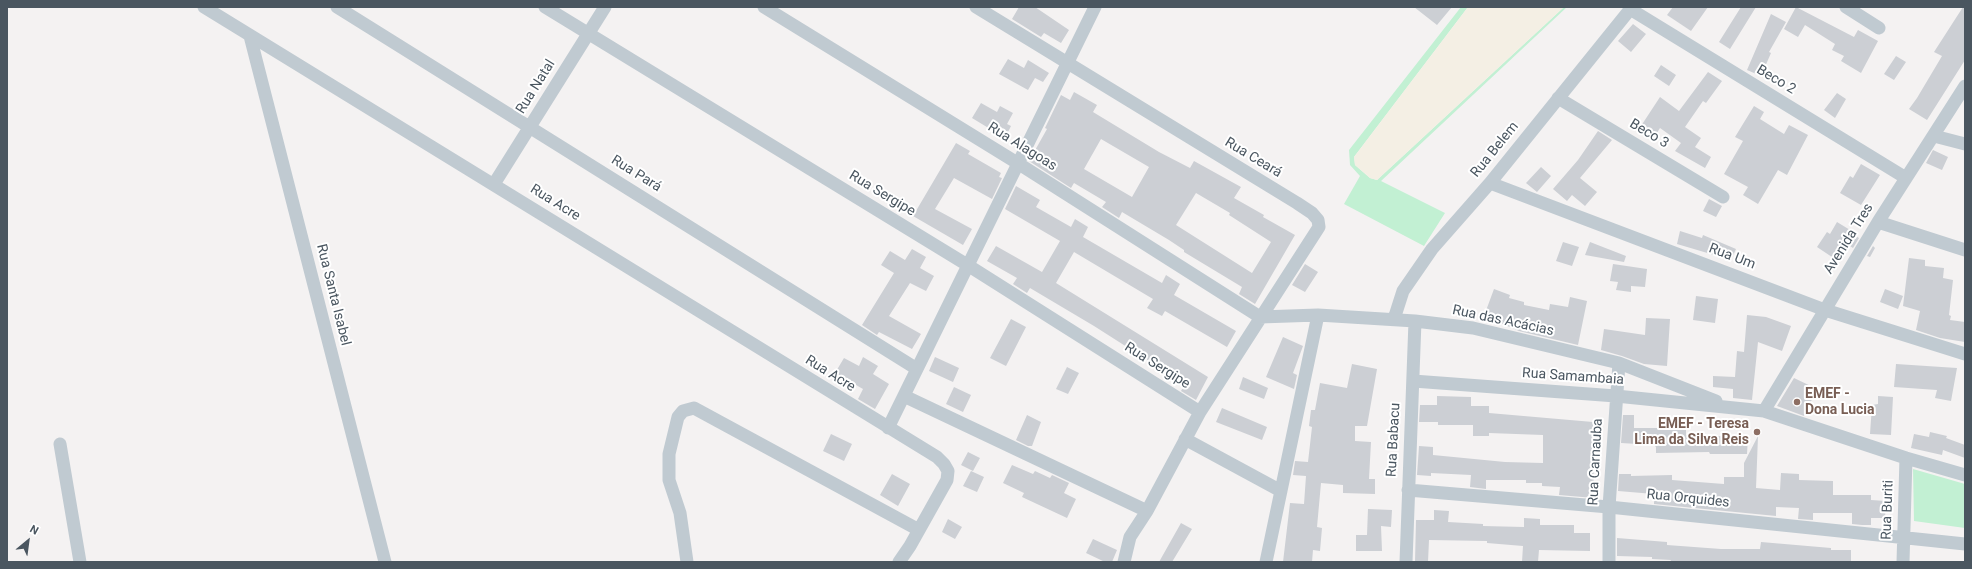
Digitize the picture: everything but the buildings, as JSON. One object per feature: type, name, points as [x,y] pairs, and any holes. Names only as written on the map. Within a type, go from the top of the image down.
[{"type":"street","name":"Rua Acre","points":[[204,7],[937,457],[948,471],[947,480],[899,562]]},
{"type":"street","name":"Rua Pará","points":[[337,7],[917,369]]},
{"type":"street","name":"Rua Sergipe","points":[[545,7],[969,266],[1200,412]]},
{"type":"street","name":"Rua Natal","points":[[494,184],[605,7]]},
{"type":"street","name":"Rua Alagoas","points":[[764,7],[1019,164],[1260,317]]},
{"type":"street","name":"Rua Ceará","points":[[976,7],[1066,64],[1297,203],[1312,213],[1318,220],[1319,227],[1200,412],[1147,511]]},
{"type":"street","points":[[888,428],[969,266],[1095,7]]},
{"type":"street","points":[[1846,7],[1879,28]]},
{"type":"street","name":"Rua Belem","points":[[1394,319],[1403,292],[1432,249],[1490,183],[1631,8]]},
{"type":"street","name":"Beco 2","points":[[1631,8],[1906,178]]},
{"type":"street","name":"Rua Santa Isabel","points":[[250,36],[386,562]]},
{"type":"street","name":"Avenida Tres","points":[[1764,411],[1878,222],[1965,86]]},
{"type":"street","name":"Beco 3","points":[[1558,98],[1723,197]]},
{"type":"street","points":[[1934,136],[1965,144]]},
{"type":"street","name":"Rua Um","points":[[1490,183],[1825,310],[1965,354]]},
{"type":"street","points":[[1878,222],[1965,250]]},
{"type":"street","points":[[1266,562],[1318,315]]},
{"type":"street","name":"Rua das Acácias","points":[[1260,317],[1318,315],[1394,319],[1473,328],[1619,363],[1730,406]]},
{"type":"street","name":"Rua Babacu","points":[[1406,562],[1415,321]]},
{"type":"street","name":"Rua Carnauba","points":[[1609,562],[1610,507],[1619,363]]},
{"type":"street","name":"Rua Samambaia","points":[[1413,380],[1730,406]]},
{"type":"street","points":[[904,396],[1147,511],[1130,537],[1124,562]]},
{"type":"street","points":[[1730,406],[1764,411],[1906,458],[1965,475]]},
{"type":"street","points":[[687,562],[680,513],[669,480],[669,454],[678,417],[683,411],[694,408],[919,530]]},
{"type":"street","points":[[1185,439],[1281,491]]},
{"type":"street","points":[[60,444],[80,562]]},
{"type":"street","name":"Rua Buriti","points":[[1903,562],[1902,538],[1906,458]]},
{"type":"street","name":"Rua Orquides","points":[[1408,490],[1610,507],[1965,544]]},
{"type":"green space","points":[[1461,7],[1468,7],[1354,157],[1355,165],[1370,178],[1377,180],[1564,7],[1567,7],[1381,181],[1445,213],[1424,246],[1344,204],[1360,176],[1350,165],[1349,150]]},
{"type":"green space","points":[[1913,469],[1965,484],[1965,528],[1914,521]]},
{"type":"sand","points":[[1468,7],[1564,7],[1377,180],[1370,178],[1355,165],[1354,157]]},
{"type":"place","name":"EMEF - Dona Lucia","points":[[1797,402]]},
{"type":"place","name":"EMEF - Teresa Lima da Silva Reis","points":[[1757,432]]}]
